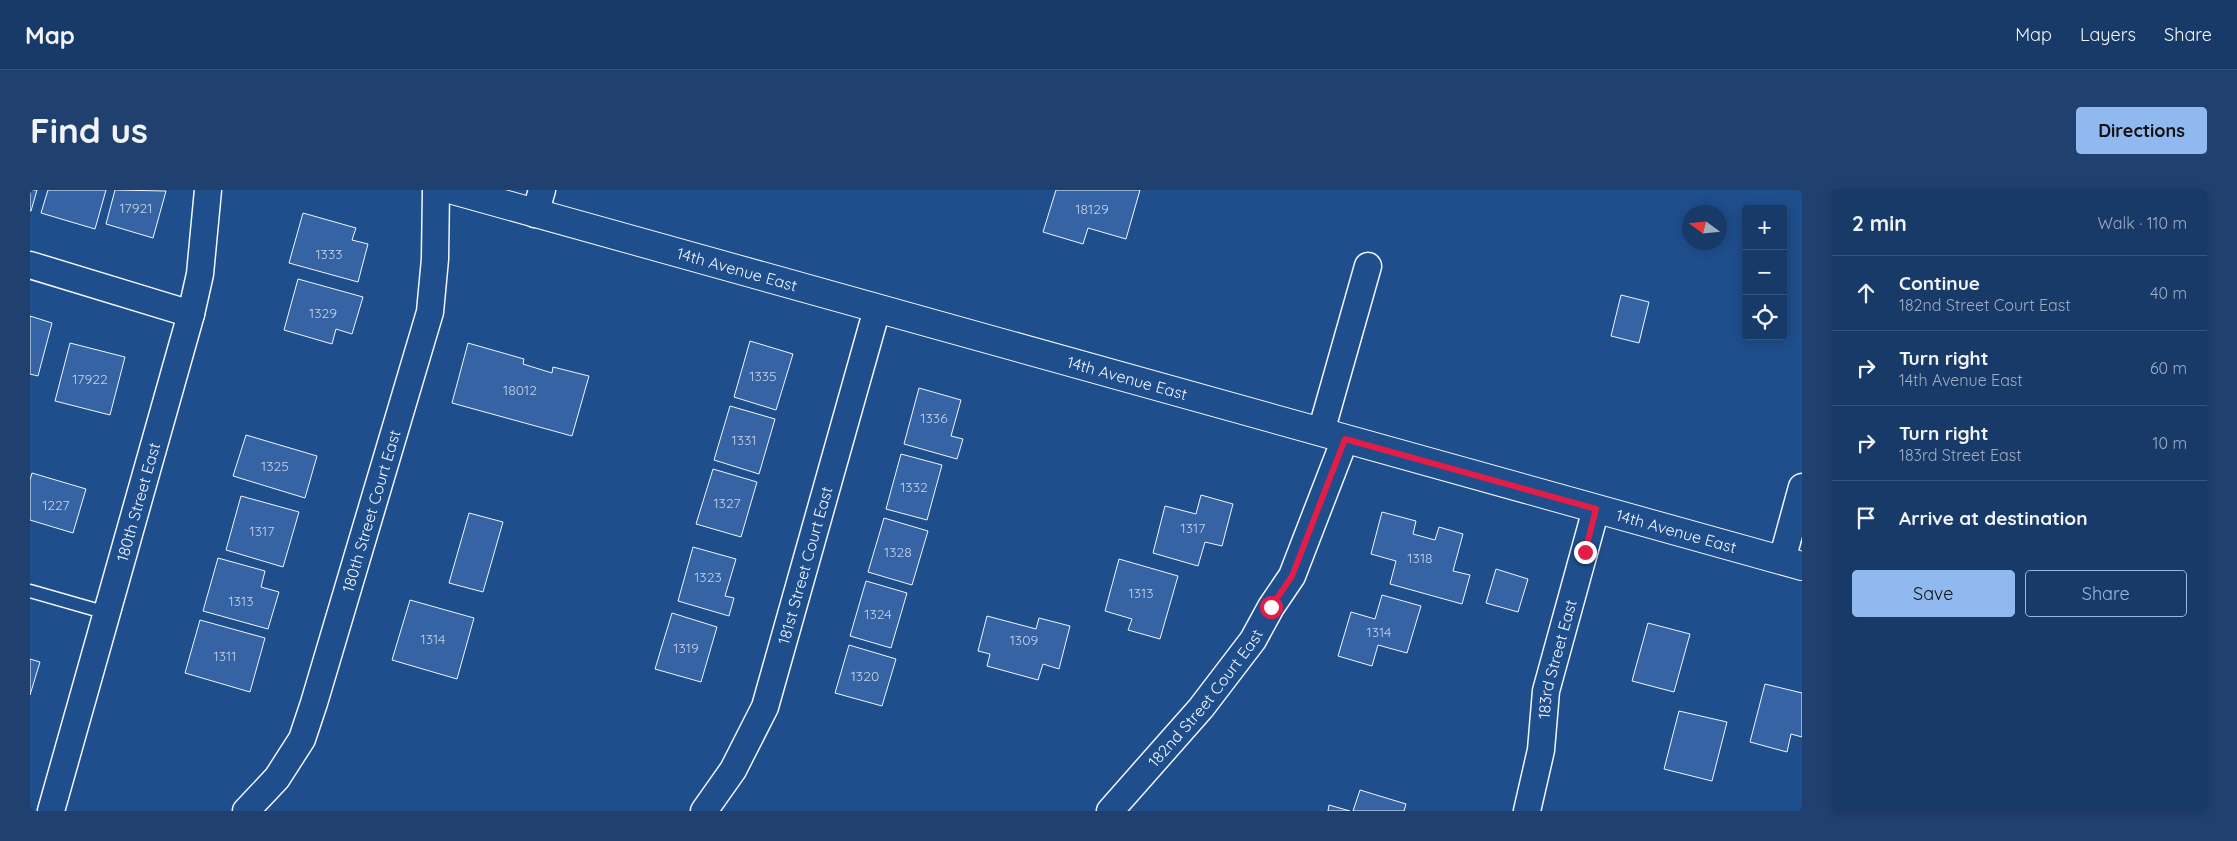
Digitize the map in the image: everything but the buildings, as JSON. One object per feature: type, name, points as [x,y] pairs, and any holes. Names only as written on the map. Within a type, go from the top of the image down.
[{"type":"street","name":"180th Street East","points":[[51,811],[191,314],[200,274],[208,190]]},
{"type":"street","name":"180th Street Court East","points":[[246,811],[277,778],[302,739],[314,703],[430,312],[435,259],[436,190]]},
{"type":"street","name":"14th Avenue East","points":[[453,190],[539,202],[877,308],[1792,563]]},
{"type":"street","points":[[30,266],[191,314]]},
{"type":"street","name":"182nd Street Court East","points":[[1110,811],[1201,708],[1253,640],[1271,607],[1292,576],[1333,435],[1368,266]]},
{"type":"street","name":"181st Street Court East","points":[[704,811],[733,770],[765,707],[877,308]]},
{"type":"street","points":[[1792,563],[1802,487]]},
{"type":"street","name":"183rd Street East","points":[[1527,811],[1542,750],[1546,691],[1596,509]]},
{"type":"lane","points":[[30,591],[107,613]]},
{"type":"route","points":[[1271,607],[1292,576],[1345,439],[1596,509],[1585,552]]}]
